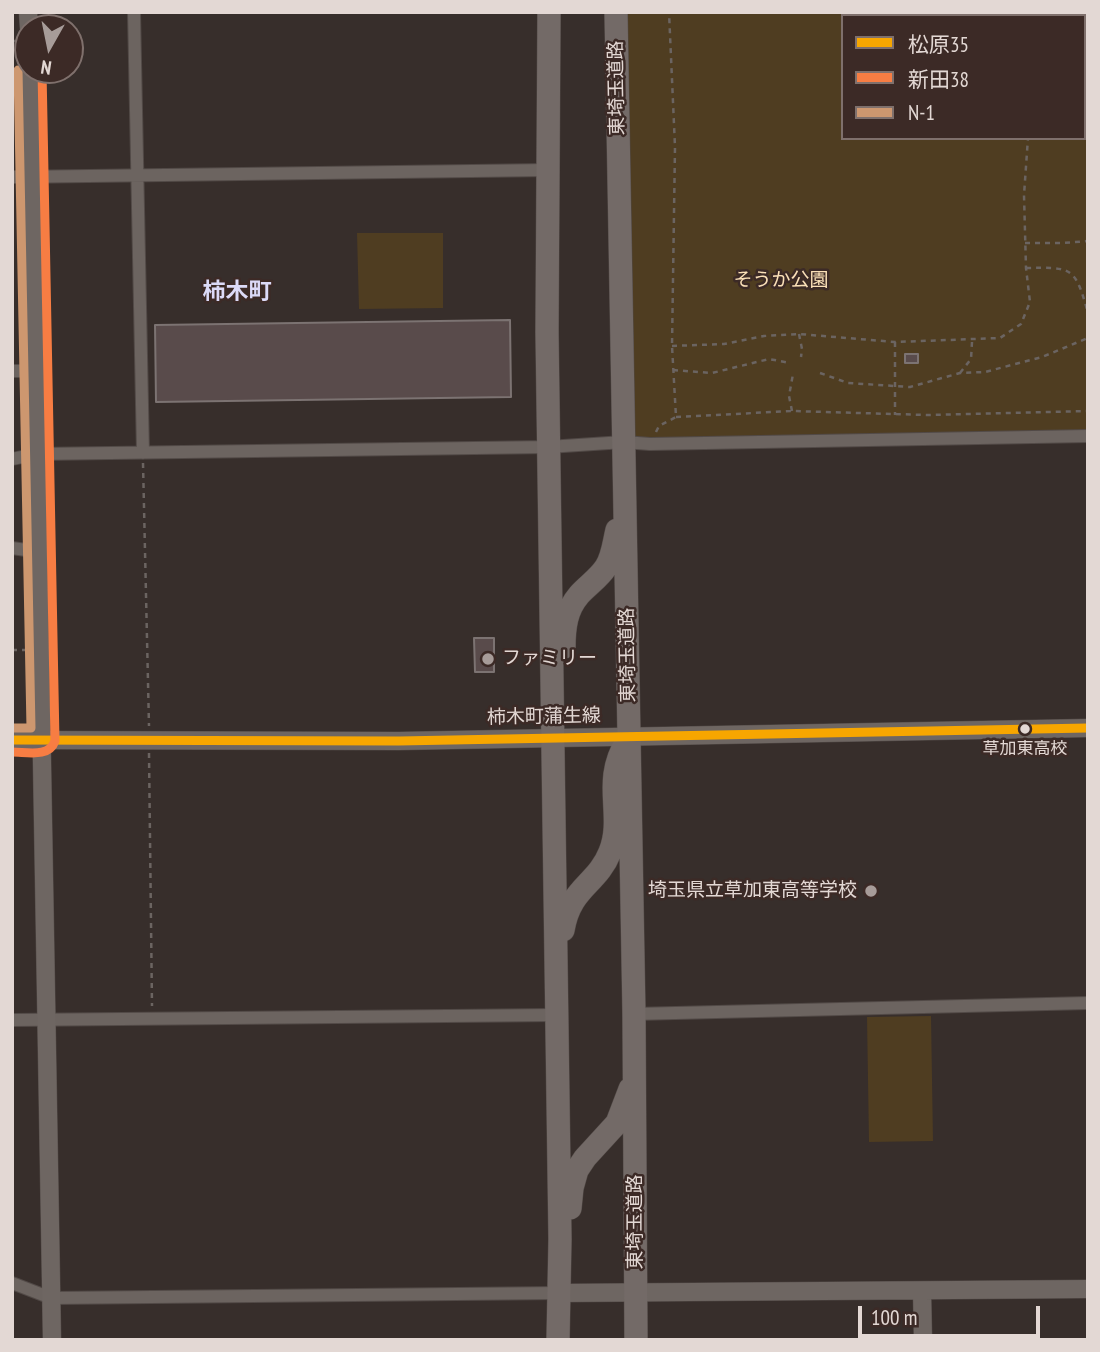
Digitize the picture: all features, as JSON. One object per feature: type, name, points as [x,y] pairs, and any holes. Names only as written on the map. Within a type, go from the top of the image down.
[{"type":"highway","points":[[549,12],[548,447],[556,971],[558,1340]]},
{"type":"highway","name":"東埼玉道路","points":[[616,12],[630,737],[636,1340]]},
{"type":"highway","points":[[552,738],[561,718],[564,701],[566,620],[578,597],[606,567],[624,499]]},
{"type":"highway","points":[[556,971],[568,909],[574,897],[596,874],[611,850],[614,835],[614,772],[618,756],[630,737]]},
{"type":"highway","points":[[559,1293],[571,1254],[570,1206],[577,1170],[617,1123],[630,1090],[634,1067]]},
{"type":"highway","points":[[623,1340],[628,1311],[637,1294]]},
{"type":"main road","points":[[30,84],[52,1340]]},
{"type":"main road","name":"柿木町蒲生線","points":[[12,740],[399,741],[1088,728]]},
{"type":"main road","points":[[559,1293],[1088,1289]]},
{"type":"main road","points":[[922,1291],[923,1340]]},
{"type":"street","points":[[134,12],[143,453]]},
{"type":"street","points":[[12,177],[548,170]]},
{"type":"street","points":[[12,371],[35,371]]},
{"type":"street","points":[[12,459],[37,454],[1088,436]]},
{"type":"street","points":[[12,548],[40,552]]},
{"type":"street","points":[[634,1014],[1088,1003]]},
{"type":"street","points":[[12,1020],[555,1015]]},
{"type":"street","points":[[12,1283],[51,1298],[559,1293]]},
{"type":"path","points":[[669,12],[675,147],[672,346],[676,417]]},
{"type":"path","points":[[672,346],[724,344],[764,336],[799,334],[895,342],[1000,338],[1021,324],[1030,302],[1024,195],[1028,140]]},
{"type":"path","points":[[1025,243],[1088,241]]},
{"type":"path","points":[[1026,268],[1062,267],[1079,281],[1088,314]]},
{"type":"path","points":[[799,334],[801,357]]},
{"type":"path","points":[[820,373],[848,383],[910,387],[960,373],[985,372],[1042,357],[1088,338]]},
{"type":"path","points":[[960,373],[971,359],[972,340]]},
{"type":"path","points":[[895,342],[895,415]]},
{"type":"path","points":[[673,370],[712,373],[769,359],[790,363]]},
{"type":"path","points":[[792,411],[789,396],[793,374]]},
{"type":"path","points":[[650,444],[659,426],[676,417],[792,411],[895,415],[1088,411]]},
{"type":"path","points":[[12,650],[30,651]]},
{"type":"green space","name":"そうか公園","points":[[622,12],[1088,12],[1088,431],[629,438]]},
{"type":"green space","points":[[357,233],[443,233],[443,308],[359,309]]},
{"type":"green space","points":[[931,1016],[933,1141],[869,1142],[867,1017]]},
{"type":"building","points":[[510,320],[511,397],[156,402],[155,325]]},
{"type":"building","points":[[905,354],[918,354],[918,363],[905,363]]},
{"type":"building","points":[[474,638],[494,638],[494,672],[475,672]]},
{"type":"transit line","name":"N-1","points":[[12,728],[31,728],[18,84]]},
{"type":"transit line","name":"新田38","points":[[12,752],[43,752],[55,741],[42,84]]},
{"type":"transit line","name":"松原35","points":[[12,740],[399,741],[1088,728]]},
{"type":"place","name":"ファミリー","points":[[488,659]]},
{"type":"place","name":"草加東高校","points":[[1025,729]]},
{"type":"place","name":"埼玉県立草加東高等学校","points":[[871,891]]},
{"type":"district","name":"柿木町","points":[[237,292]]}]
